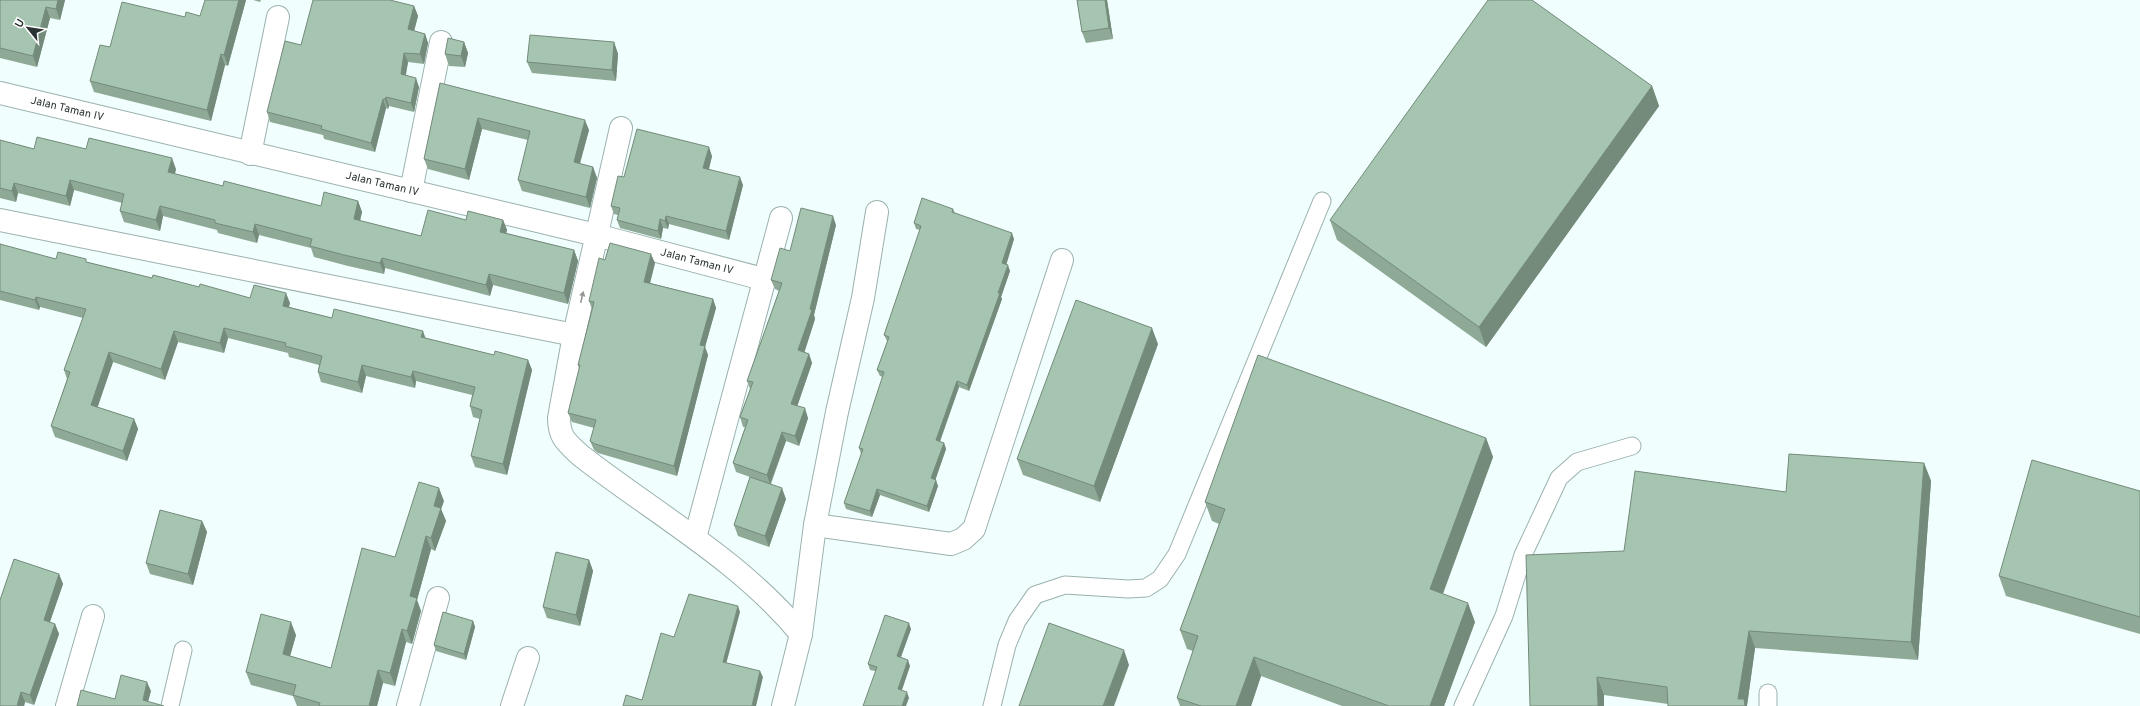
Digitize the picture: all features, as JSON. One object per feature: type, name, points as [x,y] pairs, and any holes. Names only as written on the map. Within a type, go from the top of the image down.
[{"type":"street","points":[[250,154],[278,17]]},
{"type":"street","points":[[411,191],[441,42]]},
{"type":"street","name":"Jalan Taman IV","points":[[0,93],[250,154],[596,234],[763,279]]},
{"type":"street","points":[[621,128],[574,335],[559,418],[559,431],[567,442],[606,475],[695,538],[782,610],[801,634]]},
{"type":"street","points":[[783,706],[801,634],[816,525],[837,412],[863,298],[877,212]]},
{"type":"street","points":[[695,538],[780,218]]},
{"type":"street","points":[[0,220],[574,335]]},
{"type":"street","points":[[816,525],[952,544],[963,540],[974,528],[1062,260]]},
{"type":"street","points":[[408,706],[438,598]]},
{"type":"street","points":[[67,706],[93,616]]},
{"type":"street","points":[[512,706],[528,658]]},
{"type":"lane","points":[[992,706],[1007,645],[1017,621],[1035,595],[1065,585],[1128,589],[1146,588],[1160,579],[1168,570],[1177,554],[1322,201]]},
{"type":"lane","points":[[1463,706],[1504,616],[1523,555],[1559,478],[1577,462],[1632,446]]},
{"type":"lane","points":[[170,706],[183,650]]},
{"type":"building","points":[[0,0],[58,0],[56,9],[46,7],[33,56],[0,48]]},
{"type":"building","points":[[205,0],[239,0],[224,55],[221,54],[207,110],[90,81],[100,45],[110,47],[122,2],[185,17],[186,12],[200,16]]},
{"type":"building","points":[[313,0],[390,0],[414,6],[408,29],[425,34],[420,54],[404,53],[401,74],[416,78],[411,103],[386,97],[383,99],[371,143],[321,129],[322,126],[267,112],[285,41],[301,45]]},
{"type":"building","points":[[1077,0],[1105,0],[1109,28],[1082,32]]},
{"type":"building","points":[[1488,0],[1532,0],[1652,86],[1479,327],[1330,220]]},
{"type":"building","points":[[530,35],[614,42],[612,70],[527,62]]},
{"type":"building","points":[[448,38],[464,42],[461,56],[445,54]]},
{"type":"building","points":[[440,83],[585,120],[574,162],[593,167],[586,197],[518,180],[530,131],[478,118],[465,169],[424,159]]},
{"type":"building","points":[[637,129],[709,147],[703,168],[740,177],[726,231],[666,216],[665,221],[660,219],[658,231],[617,220],[620,208],[611,206],[618,176],[624,177]]},
{"type":"building","points":[[37,137],[86,149],[89,138],[172,158],[168,172],[223,186],[224,181],[321,206],[324,192],[358,201],[354,219],[421,236],[428,210],[466,220],[468,211],[503,220],[500,232],[574,250],[564,293],[489,274],[486,285],[382,258],[380,263],[310,246],[312,239],[255,224],[253,232],[215,223],[215,220],[160,206],[156,220],[120,211],[124,194],[70,180],[66,196],[14,183],[12,191],[0,188],[0,140],[34,149]]},
{"type":"building","points":[[922,198],[953,209],[952,212],[1012,233],[1002,263],[1008,265],[998,293],[1000,293],[967,385],[957,381],[936,440],[944,443],[931,478],[936,480],[927,506],[877,489],[870,511],[844,503],[863,449],[859,448],[884,372],[877,370],[889,337],[884,335],[921,226],[914,223]]},
{"type":"building","points":[[801,208],[833,216],[810,309],[812,310],[798,350],[809,354],[791,404],[805,408],[795,436],[782,432],[767,475],[733,463],[748,420],[740,417],[753,382],[747,381],[782,283],[771,280],[780,248],[790,251]]},
{"type":"building","points":[[610,243],[651,254],[644,282],[713,299],[700,345],[705,346],[674,466],[595,444],[590,441],[596,420],[568,413],[580,365],[578,365],[594,302],[589,301],[599,258],[605,260]]},
{"type":"building","points":[[0,244],[56,259],[58,252],[86,259],[86,262],[152,278],[153,275],[199,287],[200,284],[250,298],[254,285],[286,293],[283,306],[332,318],[334,309],[423,331],[421,337],[494,355],[495,351],[528,360],[503,464],[471,456],[482,410],[470,406],[475,387],[413,371],[411,377],[362,365],[358,382],[318,372],[322,356],[285,346],[286,343],[224,328],[220,343],[174,331],[161,369],[109,352],[91,405],[134,419],[123,451],[51,426],[70,372],[64,370],[86,309],[36,297],[35,300],[0,291]]},
{"type":"building","points":[[1076,300],[1152,328],[1094,486],[1017,459]]},
{"type":"building","points":[[1258,355],[1486,438],[1430,589],[1468,603],[1430,706],[1389,706],[1254,657],[1236,706],[1201,706],[1177,698],[1198,636],[1180,630],[1225,509],[1205,502]]},
{"type":"building","points":[[1789,454],[1924,463],[1911,642],[1749,631],[1738,699],[1744,699],[1745,706],[1668,706],[1667,687],[1597,677],[1598,706],[1530,706],[1526,555],[1624,551],[1635,471],[1786,492]]},
{"type":"building","points":[[2032,460],[2140,491],[2140,617],[1999,576]]},
{"type":"building","points":[[750,477],[782,488],[765,536],[734,525]]},
{"type":"building","points":[[419,482],[439,488],[434,506],[441,508],[431,538],[426,536],[410,596],[417,598],[407,631],[402,629],[390,673],[378,670],[369,706],[319,706],[320,703],[293,695],[296,685],[246,672],[261,614],[291,622],[283,654],[331,668],[362,548],[395,557]]},
{"type":"building","points":[[160,510],[202,521],[188,574],[146,563]]},
{"type":"building","points":[[556,552],[589,560],[576,615],[543,607]]},
{"type":"building","points":[[14,559],[59,574],[44,620],[55,624],[30,695],[21,692],[17,706],[0,706],[0,600]]},
{"type":"building","points":[[689,594],[738,606],[723,662],[760,671],[752,706],[623,706],[626,695],[642,700],[661,633],[674,637]]},
{"type":"building","points":[[443,612],[473,621],[464,654],[434,645]]},
{"type":"building","points":[[885,615],[909,623],[897,656],[908,660],[898,689],[907,692],[902,706],[863,706],[877,667],[868,664]]},
{"type":"building","points":[[1049,623],[1124,650],[1103,706],[1019,706]]},
{"type":"building","points":[[121,675],[147,682],[143,700],[164,706],[77,706],[81,690],[115,699]]}]
